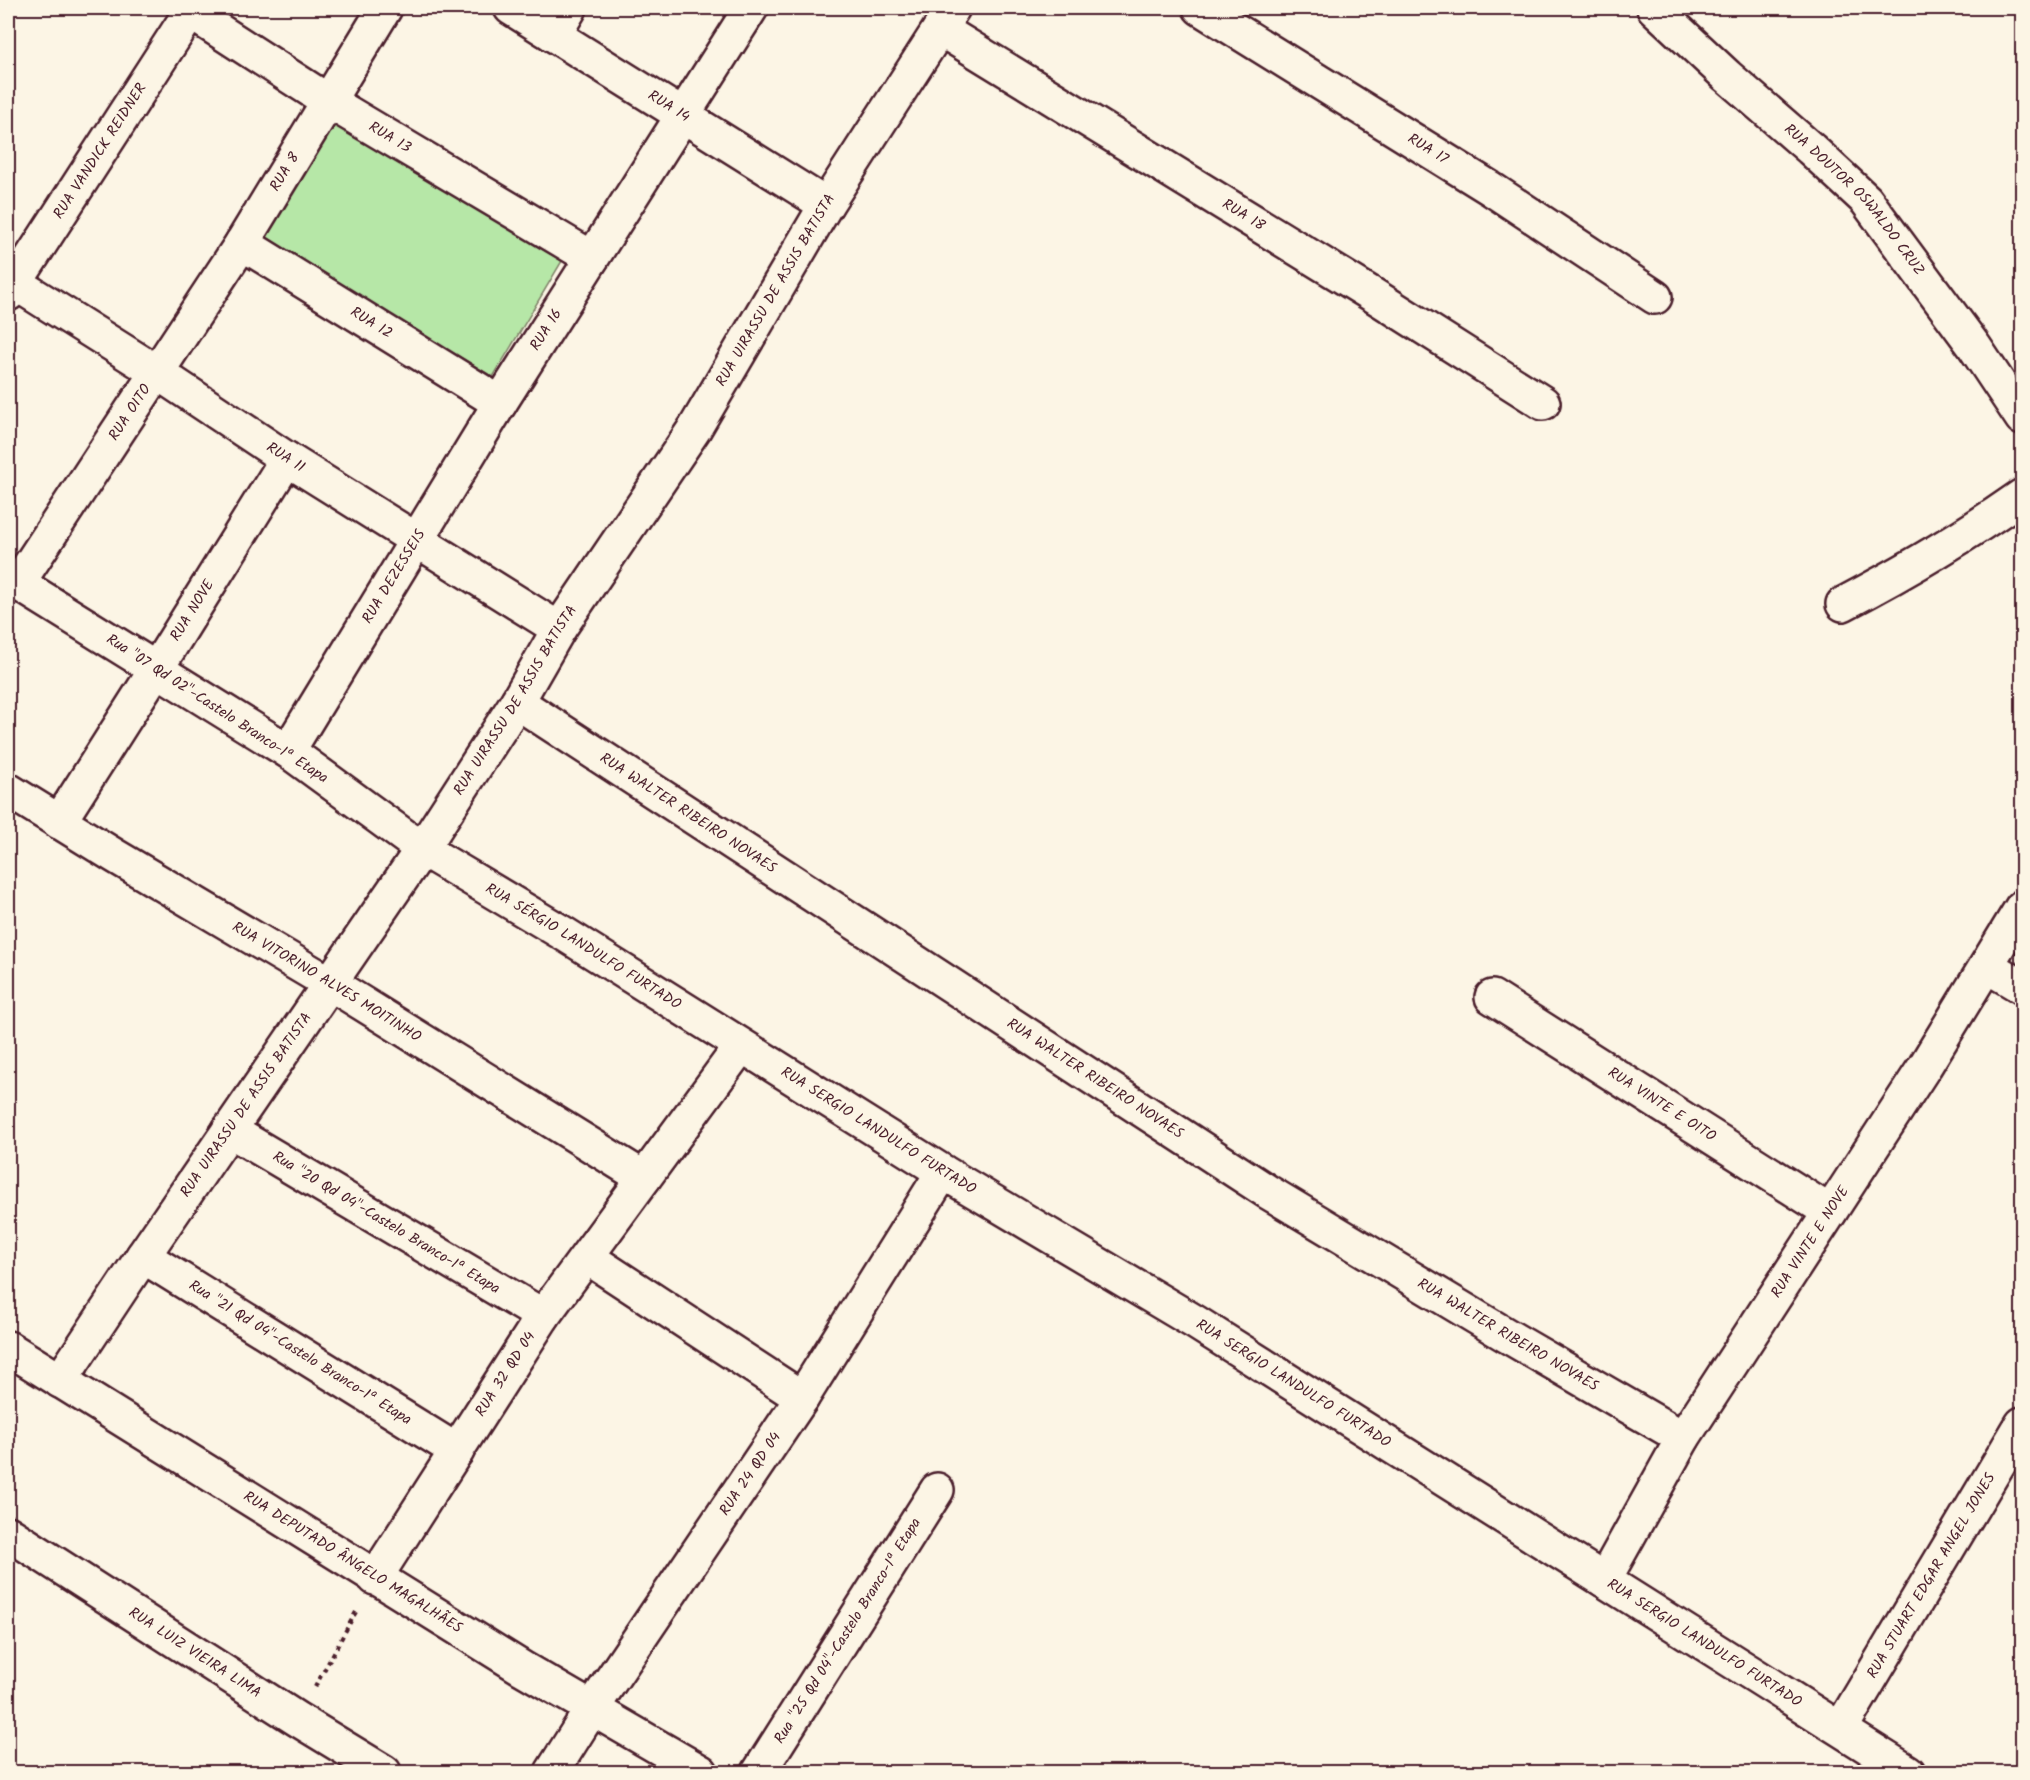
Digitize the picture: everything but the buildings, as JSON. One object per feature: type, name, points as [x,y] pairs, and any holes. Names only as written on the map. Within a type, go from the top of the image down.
[{"type":"street","points":[[328,101],[385,8]]},
{"type":"street","name":"RUA 14","points":[[511,8],[562,21],[683,116],[826,206]]},
{"type":"street","points":[[592,258],[751,8]]},
{"type":"street","name":"RUA 17","points":[[1200,8],[1490,188],[1655,297]]},
{"type":"street","name":"RUA DOUTOR OSWALDO CRUZ","points":[[1654,8],[1866,200],[1974,346],[2022,418]]},
{"type":"street","name":"RUA 13","points":[[192,10],[328,101],[592,258]]},
{"type":"street","name":"RUA VANDICK REIDNER","points":[[11,289],[192,10]]},
{"type":"street","name":"RUA UIRASSU DE ASSIS BATISTA","points":[[60,1381],[422,849],[517,702],[559,629],[694,428],[826,206],[946,18]]},
{"type":"street","name":"RUA 18","points":[[946,18],[1544,403]]},
{"type":"street","name":"RUA 8","points":[[242,243],[328,101]]},
{"type":"street","name":"RUA OITO","points":[[13,580],[158,373],[242,243]]},
{"type":"street","name":"RUA 12","points":[[242,243],[500,403]]},
{"type":"street","name":"RUA 16","points":[[500,403],[592,258]]},
{"type":"street","name":"RUA 11","points":[[11,289],[158,373],[287,459],[559,629]]},
{"type":"street","name":"RUA DEZESSEIS","points":[[288,751],[500,403]]},
{"type":"street","name":"RUA NOVE","points":[[59,822],[287,459]]},
{"type":"street","points":[[1843,604],[1967,535],[2022,496]]},
{"type":"street","name":"Rua \"07 Qd 02\"-Castelo Branco-1ª Etapa","points":[[13,580],[288,751],[422,849]]},
{"type":"street","name":"RUA WALTER RIBEIRO NOVAES","points":[[517,702],[1269,1192],[1515,1341],[1683,1438]]},
{"type":"street","name":"RUA VITORINO ALVES MOITINHO","points":[[8,790],[331,984],[644,1178]]},
{"type":"street","name":"RUA SÉRGIO LANDULFO FURTADO","points":[[422,849],[566,935],[741,1046]]},
{"type":"street","name":"RUA VINTE E NOVE","points":[[1604,1580],[1683,1438],[1925,1066],[2022,907]]},
{"type":"street","points":[[1987,966],[2022,987]]},
{"type":"street","name":"RUA VINTE E OITO","points":[[1492,997],[1830,1212]]},
{"type":"street","name":"RUA SERGIO LANDULFO FURTADO","points":[[741,1046],[943,1172],[1195,1322],[1841,1728],[1908,1773]]},
{"type":"street","name":"RUA 32 QD 04","points":[[375,1578],[543,1316],[741,1046]]},
{"type":"street","name":"Rua \"20 Qd 04\"-Castelo Branco-1ª Etapa","points":[[229,1130],[543,1316]]},
{"type":"street","name":"RUA 24 QD 04","points":[[552,1773],[591,1710],[802,1398],[943,1172]]},
{"type":"street","name":"Rua \"21 Qd 04\"-Castelo Branco-1ª Etapa","points":[[143,1256],[456,1451]]},
{"type":"street","points":[[587,1257],[802,1398]]},
{"type":"street","name":"RUA DEPUTADO ÂNGELO MAGALHÃES","points":[[8,1348],[375,1578],[591,1710],[701,1773]]},
{"type":"street","name":"RUA STUART EDGAR ANGEL JONES","points":[[1841,1728],[2022,1424]]},
{"type":"street","name":"Rua \"25 Qd 04\"-Castelo Branco-1ª Etapa","points":[[759,1773],[937,1490]]},
{"type":"street","name":"RUA LUIZ VIEIRA LIMA","points":[[8,1533],[384,1773]]},
{"type":"path","points":[[297,1719],[375,1578]]},
{"type":"green space","points":[[331,122],[562,261],[493,377],[262,238]]}]
